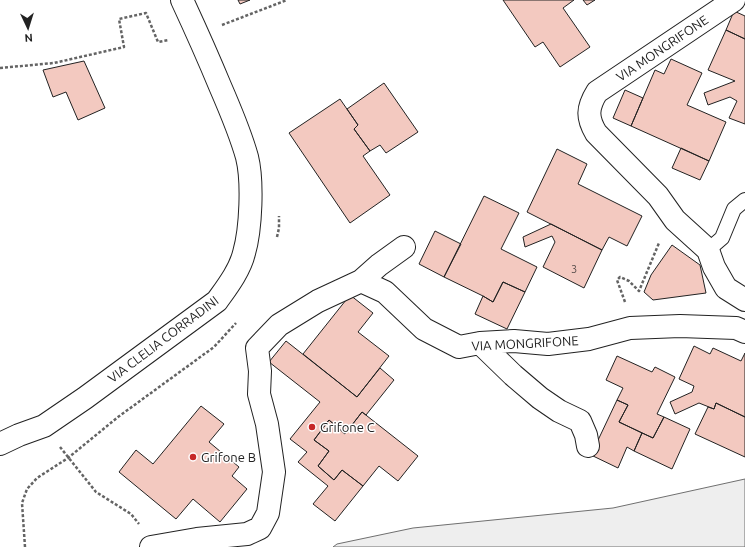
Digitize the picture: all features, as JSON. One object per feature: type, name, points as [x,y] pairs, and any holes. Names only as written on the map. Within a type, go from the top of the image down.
[{"type":"street","name":"VIA CLELIA CORRADINI","points":[[0,444],[44,426],[103,385],[217,301],[231,281],[244,254],[249,223],[250,186],[247,158],[237,125],[182,0]]},
{"type":"street","name":"VIA MONGRIFONE","points":[[734,0],[597,92],[591,102],[589,122],[596,133],[658,196],[675,220],[708,250],[714,267],[726,288],[745,300]]},
{"type":"street","points":[[151,547],[197,539],[247,534],[260,528],[268,513],[274,472],[267,424],[259,394],[260,371],[257,348],[279,325],[318,301],[362,281],[379,265],[404,247]]},
{"type":"street","name":"VIA MONGRIFONE","points":[[362,281],[384,292],[424,328],[459,347],[480,343],[514,341],[548,344],[589,339],[630,328],[680,326],[736,328],[745,332]]},
{"type":"street","points":[[480,343],[513,375],[540,398],[559,411],[580,421],[586,435],[588,446]]},
{"type":"lane","points":[[708,250],[722,238],[734,209],[745,200]]},
{"type":"path","points":[[218,27],[287,0]]},
{"type":"path","points":[[0,68],[54,63],[124,47],[119,18],[146,13],[158,42],[173,39]]},
{"type":"path","points":[[620,290],[617,280],[620,277],[629,281],[640,291],[658,245],[675,220]]},
{"type":"path","points":[[44,426],[96,492],[131,514],[143,529],[151,547]]},
{"type":"shaded area","points":[[745,479],[745,547],[333,547],[337,544],[413,528],[613,508]]},
{"type":"building","points":[[238,0],[250,0],[240,4]]},
{"type":"building","points":[[503,0],[574,0],[563,8],[590,47],[560,67],[543,42],[535,47]]},
{"type":"building","points":[[583,0],[595,0],[587,5]]},
{"type":"building","points":[[734,11],[745,16],[745,39],[726,30]]},
{"type":"building","points":[[726,30],[745,39],[745,124],[729,118],[737,101],[730,97],[708,105],[704,93],[735,81],[708,70]]},
{"type":"building","points":[[671,59],[702,73],[687,105],[726,122],[709,161],[631,126],[655,70],[664,74]]},
{"type":"building","points":[[84,61],[105,108],[78,120],[66,92],[53,97],[43,70]]},
{"type":"building","points":[[384,83],[418,132],[386,153],[380,145],[370,151],[354,129],[358,125],[347,109]]},
{"type":"building","points":[[625,90],[643,98],[631,126],[613,118]]},
{"type":"building","points":[[340,99],[358,125],[354,129],[370,151],[363,156],[390,195],[350,223],[289,133]]},
{"type":"building","points":[[681,148],[709,161],[700,180],[672,168]]},
{"type":"building","points":[[557,149],[587,164],[578,184],[642,216],[627,246],[609,237],[602,250],[527,212]]},
{"type":"building","points":[[484,196],[519,213],[501,249],[537,267],[525,292],[503,282],[493,302],[444,277]]},
{"type":"building","points":[[551,224],[602,250],[584,288],[543,267],[555,242],[552,236],[525,247],[523,237]]},
{"type":"building","points":[[435,231],[461,244],[444,277],[419,264]]},
{"type":"building","points":[[672,245],[700,265],[706,293],[653,300],[644,292],[651,275]]},
{"type":"building","points":[[503,282],[525,292],[507,329],[475,314],[483,296],[493,302]]},
{"type":"building","points":[[350,295],[373,313],[358,332],[389,356],[357,397],[303,354]]},
{"type":"building","name":"Grifone C","points":[[286,341],[357,397],[380,368],[394,380],[366,415],[362,412],[345,434],[329,420],[314,440],[329,451],[318,466],[334,480],[342,470],[363,486],[335,521],[313,504],[328,486],[298,462],[307,452],[290,439],[320,402],[269,362]]},
{"type":"building","points":[[694,346],[710,354],[713,348],[741,361],[745,353],[745,417],[716,403],[714,409],[699,403],[675,414],[670,402],[692,392],[694,386],[679,379]]},
{"type":"building","points":[[617,356],[652,372],[655,367],[675,377],[657,414],[664,417],[653,438],[619,422],[628,405],[617,400],[623,388],[606,380]]},
{"type":"building","points":[[617,400],[628,405],[619,422],[642,433],[634,451],[627,447],[618,468],[591,455]]},
{"type":"building","points":[[716,403],[745,417],[745,457],[695,434],[708,407],[714,409]]},
{"type":"building","name":"Grifone B","points":[[201,406],[224,424],[209,442],[239,467],[232,476],[247,489],[220,522],[193,499],[176,519],[119,472],[136,450],[153,464]]},
{"type":"building","points":[[362,412],[418,456],[398,481],[379,466],[363,486],[342,470],[334,480],[318,466],[329,451],[314,440],[329,420],[345,434]]},
{"type":"building","points":[[664,417],[690,429],[672,469],[634,451],[642,433],[653,438]]},
{"type":"place","name":"Grifone C","points":[[312,427]]},
{"type":"place","name":"Grifone B","points":[[193,457]]}]
